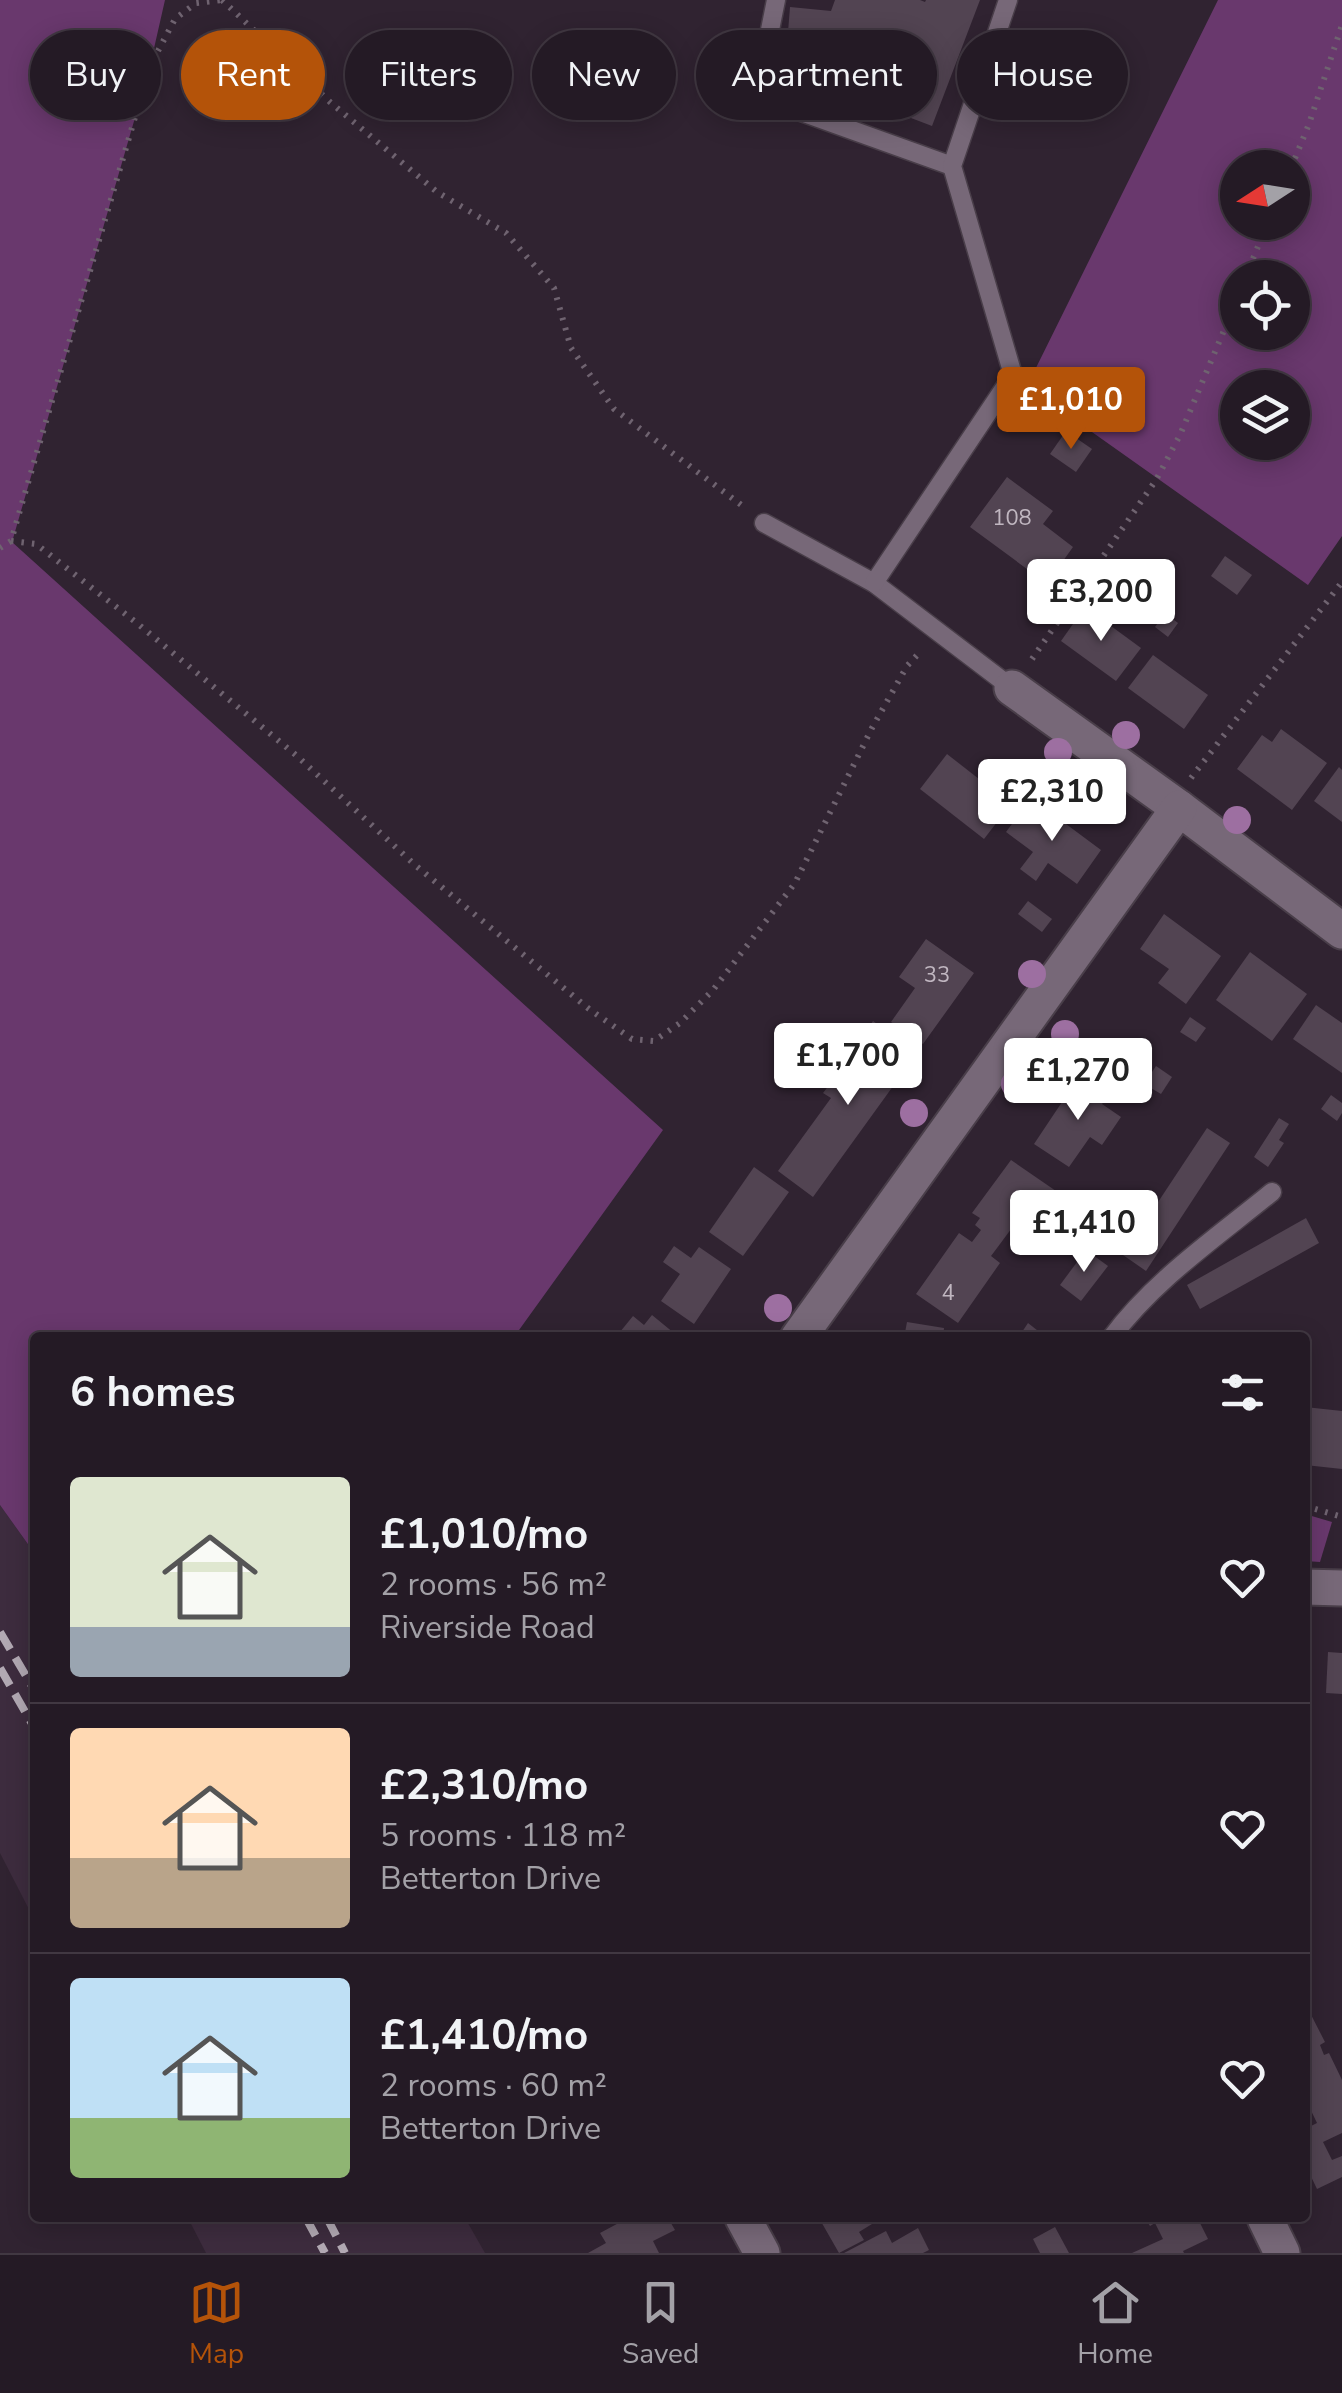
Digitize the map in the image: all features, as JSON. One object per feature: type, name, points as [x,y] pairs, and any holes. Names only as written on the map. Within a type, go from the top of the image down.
[{"type":"street","points":[[1012,688],[1342,932]]},
{"type":"street","points":[[802,1332],[1175,805]]},
{"type":"street","points":[[1310,1587],[1342,1588]]},
{"type":"street","points":[[745,2222],[762,2253]]},
{"type":"street","points":[[1267,2222],[1282,2253]]},
{"type":"lane","points":[[776,0],[763,65],[782,105],[952,166]]},
{"type":"lane","points":[[874,583],[1014,375],[952,166],[1008,0]]},
{"type":"lane","points":[[764,523],[874,583],[1012,688]]},
{"type":"lane","points":[[1116,1332],[1164,1281],[1272,1192]]},
{"type":"path","points":[[12,542],[150,66],[176,19],[196,3],[221,0],[330,102],[437,192],[506,233],[554,288],[571,348],[614,409],[764,523]]},
{"type":"path","points":[[1298,150],[1342,26]]},
{"type":"path","points":[[1012,688],[1156,480],[1180,435],[1220,339]]},
{"type":"path","points":[[0,548],[12,542],[36,544],[297,756],[415,864],[589,1009],[632,1039],[654,1041],[680,1023],[713,990],[795,883],[907,666],[938,632]]},
{"type":"path","points":[[1175,805],[1342,582]]},
{"type":"path","points":[[1310,1507],[1342,1517]]},
{"type":"shaded area","points":[[0,0],[165,0],[158,30],[30,30],[30,120],[134,120],[12,542],[663,1130],[518,1332],[30,1332],[30,1547],[0,1505]]},
{"type":"shaded area","points":[[1218,0],[1342,0],[1342,536],[1308,585],[1027,386]]},
{"type":"shaded area","points":[[0,1505],[30,1547],[30,1911],[0,1853]]},
{"type":"shaded area","points":[[1310,1515],[1332,1522],[1320,1562],[1310,1561]]},
{"type":"shaded area","points":[[190,2222],[467,2222],[485,2253],[206,2253]]},
{"type":"building","points":[[835,0],[980,0],[969,30],[957,30],[957,60],[937,113],[937,30],[788,30],[790,7],[831,11]]},
{"type":"building","points":[[1066,431],[1092,449],[1076,472],[1050,454]]},
{"type":"building","points":[[1007,477],[1053,511],[1043,524],[1073,547],[1063,561],[1081,574],[1065,597],[970,527]]},
{"type":"building","points":[[1225,556],[1252,575],[1237,595],[1211,576]]},
{"type":"building","points":[[1085,607],[1141,648],[1116,681],[1061,641]]},
{"type":"building","points":[[1165,613],[1178,623],[1168,637],[1155,627]]},
{"type":"building","points":[[1153,655],[1208,695],[1184,729],[1128,688]]},
{"type":"building","points":[[1281,729],[1327,763],[1292,810],[1237,769],[1262,735],[1272,742]]},
{"type":"building","points":[[947,754],[1011,804],[984,839],[920,789]]},
{"type":"building","points":[[1339,767],[1342,770],[1342,822],[1314,801]]},
{"type":"building","points":[[1031,798],[1101,850],[1077,884],[1048,863],[1036,881],[1020,869],[1033,852],[1006,832]]},
{"type":"building","points":[[1028,901],[1052,919],[1042,932],[1018,914]]},
{"type":"building","points":[[1164,914],[1221,956],[1186,1004],[1158,983],[1169,969],[1140,949]]},
{"type":"building","points":[[926,939],[974,973],[923,1044],[891,1022],[915,988],[899,977]]},
{"type":"building","points":[[1250,952],[1307,994],[1272,1041],[1216,1000]]},
{"type":"building","points":[[1316,1005],[1342,1023],[1342,1073],[1293,1039]]},
{"type":"building","points":[[1190,1017],[1206,1028],[1196,1042],[1180,1032]]},
{"type":"building","points":[[873,1021],[917,1053],[813,1197],[778,1171],[831,1098],[823,1093],[833,1080],[847,1090],[862,1068],[847,1057]]},
{"type":"building","points":[[1120,1050],[1148,1067],[1140,1081],[1112,1063]]},
{"type":"building","points":[[1156,1066],[1172,1077],[1161,1094],[1144,1084]]},
{"type":"building","points":[[1089,1078],[1111,1093],[1102,1104],[1121,1117],[1102,1145],[1090,1137],[1069,1167],[1034,1144],[1074,1084],[1082,1090]]},
{"type":"building","points":[[1331,1095],[1342,1103],[1337,1121],[1321,1109]]},
{"type":"building","points":[[1279,1118],[1289,1124],[1279,1140],[1284,1143],[1268,1167],[1254,1157]]},
{"type":"building","points":[[1207,1128],[1230,1143],[1146,1271],[1123,1255]]},
{"type":"building","points":[[1011,1160],[1056,1191],[1038,1217],[1026,1209],[991,1256],[1000,1263],[958,1323],[916,1294],[959,1233],[972,1242],[981,1230],[975,1225],[980,1218],[972,1213]]},
{"type":"building","points":[[754,1167],[789,1192],[743,1256],[709,1232]]},
{"type":"building","points":[[1306,1218],[1319,1243],[1200,1309],[1187,1285]]},
{"type":"building","points":[[674,1246],[691,1258],[699,1247],[731,1269],[694,1324],[661,1301],[680,1274],[663,1262]]},
{"type":"building","points":[[1086,1250],[1108,1266],[1081,1301],[1060,1285]]},
{"type":"building","points":[[652,1315],[673,1332],[620,1332],[633,1316],[644,1325]]},
{"type":"building","points":[[907,1322],[944,1328],[944,1332],[905,1332]]},
{"type":"building","points":[[1028,1323],[1039,1332],[1022,1332]]},
{"type":"building","points":[[1310,1408],[1342,1411],[1342,1469],[1310,1466]]},
{"type":"building","points":[[1328,1652],[1342,1653],[1342,1694],[1326,1693]]},
{"type":"building","points":[[1310,2013],[1325,2042],[1320,2045],[1324,2055],[1329,2053],[1342,2080],[1342,2133],[1323,2142],[1332,2160],[1342,2156],[1342,2177],[1317,2189],[1310,2174],[1310,2126],[1317,2123],[1310,2108]]},
{"type":"building","points":[[621,2222],[670,2222],[675,2230],[653,2241],[659,2253],[588,2253],[606,2243],[600,2233]]},
{"type":"building","points":[[821,2222],[871,2222],[859,2232],[864,2240],[839,2253]]},
{"type":"building","points":[[1148,2222],[1200,2222],[1208,2239],[1184,2253],[1132,2253],[1163,2239],[1155,2223],[1150,2226]]},
{"type":"building","points":[[1055,2227],[1069,2253],[1040,2253],[1033,2239]]},
{"type":"building","points":[[918,2228],[929,2250],[923,2253],[844,2253],[886,2231],[892,2243]]},
{"type":"railway","points":[[0,1632],[30,1683]]},
{"type":"railway","points":[[0,1668],[30,1720]]},
{"type":"railway","points":[[308,2222],[325,2253]]},
{"type":"railway","points":[[329,2222],[345,2253]]}]
